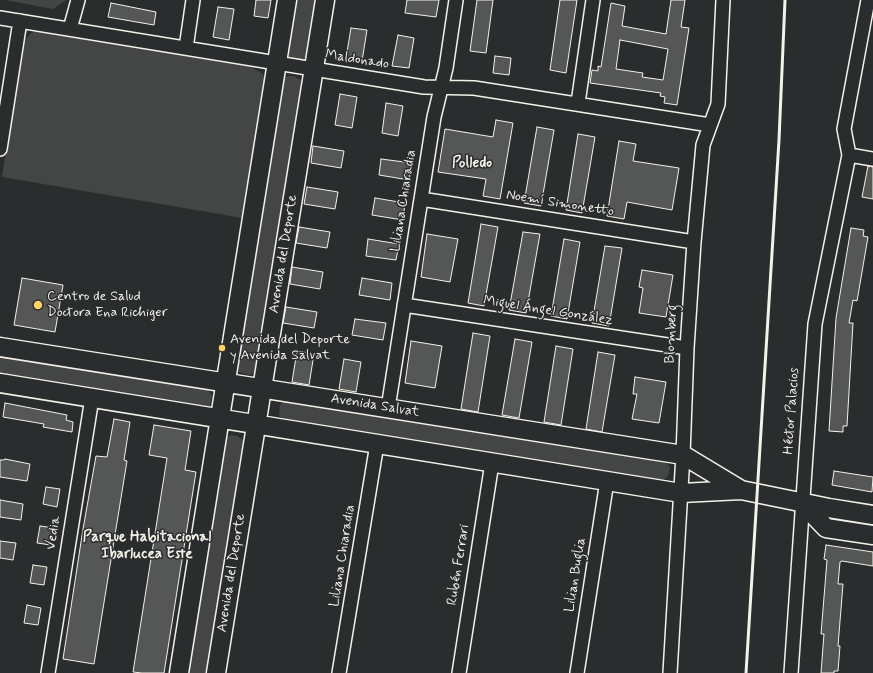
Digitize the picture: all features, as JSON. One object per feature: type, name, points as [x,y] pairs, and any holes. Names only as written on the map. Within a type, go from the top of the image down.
[{"type":"street","points":[[70,29],[78,0]]},
{"type":"street","points":[[186,48],[193,0]]},
{"type":"street","points":[[179,673],[287,0]]},
{"type":"street","name":"Avenida del Deporte","points":[[216,673],[325,0]]},
{"type":"street","name":"Liliana Chiaradia","points":[[388,408],[434,117],[446,68],[456,0]]},
{"type":"street","points":[[578,103],[593,0]]},
{"type":"street","name":"Blomberg","points":[[670,673],[694,242],[703,145],[718,104],[723,0]]},
{"type":"street","points":[[868,0],[844,129],[849,155],[873,159]]},
{"type":"street","name":"Maldonado","points":[[0,18],[424,87],[474,88],[578,103],[710,125]]},
{"type":"street","points":[[0,149],[20,21]]},
{"type":"street","name":"Héctor Palacios","points":[[791,673],[815,324],[849,155]]},
{"type":"street","name":"Noemí Simonetto","points":[[421,199],[694,242]]},
{"type":"street","name":"Miguel Ángel González","points":[[404,305],[687,348]]},
{"type":"street","name":"Avenida Salvat","points":[[0,347],[683,455],[742,490]]},
{"type":"street","name":"Avenida Salvat","points":[[0,383],[680,493],[742,490],[802,503],[873,515]]},
{"type":"street","name":"Vedia","points":[[48,673],[92,398]]},
{"type":"street","name":"Liliana Chiaradia","points":[[339,673],[377,444]]},
{"type":"street","name":"Rubén Ferrari","points":[[459,673],[492,463]]},
{"type":"street","name":"Lilian Buglia","points":[[577,673],[607,481]]},
{"type":"street","points":[[802,503],[826,528],[873,535]]},
{"type":"shaded area","points":[[5,0],[66,0],[53,9]]},
{"type":"shaded area","points":[[291,0],[319,0],[308,55],[302,60],[288,56],[284,49]]},
{"type":"shaded area","points":[[36,31],[251,67],[263,74],[265,91],[243,218],[2,177],[21,52],[25,41],[30,34]]},
{"type":"shaded area","points":[[288,76],[294,76],[302,81],[305,88],[257,370],[251,375],[237,371],[233,364],[281,80]]},
{"type":"shaded area","points":[[0,352],[205,387],[212,395],[210,406],[201,410],[0,378]]},
{"type":"shaded area","points":[[286,400],[663,459],[670,467],[668,476],[660,483],[285,423],[279,415],[280,405]]},
{"type":"shaded area","points":[[230,435],[237,436],[245,441],[211,673],[183,673],[224,440]]},
{"type":"building","points":[[256,0],[271,0],[268,18],[254,16]]},
{"type":"building","points":[[407,0],[439,0],[436,17],[405,13]]},
{"type":"building","points":[[477,0],[493,0],[486,53],[470,51]]},
{"type":"building","points":[[560,0],[577,0],[566,73],[550,70]]},
{"type":"building","points":[[671,0],[685,0],[681,27],[689,28],[677,105],[664,103],[665,97],[660,96],[661,93],[590,83],[592,70],[598,71],[598,66],[601,67],[611,3],[625,6],[622,26],[666,34]],"holes":[[[620,40],[668,49],[663,80],[642,77],[643,73],[616,69]]]},
{"type":"building","points":[[111,3],[156,12],[154,25],[108,17]]},
{"type":"building","points":[[218,7],[234,9],[229,40],[213,37]]},
{"type":"building","points":[[351,28],[367,30],[362,61],[346,58]]},
{"type":"building","points":[[398,35],[414,38],[409,68],[392,66]]},
{"type":"building","points":[[495,56],[511,58],[509,75],[493,73]]},
{"type":"building","points":[[340,94],[357,97],[352,128],[335,125]]},
{"type":"building","points":[[386,103],[403,106],[398,136],[382,133]]},
{"type":"building","points":[[496,120],[513,123],[500,199],[483,196],[486,179],[438,172],[445,129],[493,137]]},
{"type":"building","points":[[537,127],[554,130],[541,206],[524,203]]},
{"type":"building","points":[[578,134],[595,137],[582,213],[566,210]]},
{"type":"building","points":[[619,141],[636,144],[633,161],[679,168],[672,210],[627,202],[624,219],[607,216]]},
{"type":"building","points":[[313,146],[344,151],[341,168],[311,163]]},
{"type":"building","points":[[381,159],[412,163],[409,180],[379,175]]},
{"type":"building","points":[[868,166],[873,167],[873,199],[862,197]]},
{"type":"building","points":[[307,187],[338,192],[335,209],[304,204]]},
{"type":"building","points":[[375,198],[405,203],[403,220],[372,215]]},
{"type":"building","points":[[481,224],[498,227],[484,306],[468,303]]},
{"type":"building","points":[[299,227],[330,232],[327,248],[296,243]]},
{"type":"building","points":[[851,228],[864,230],[863,236],[868,237],[857,301],[853,300],[849,323],[853,323],[847,426],[843,426],[843,432],[829,431],[836,318]]},
{"type":"building","points":[[523,232],[540,234],[526,313],[509,310]]},
{"type":"building","points":[[427,234],[458,239],[450,282],[421,277]]},
{"type":"building","points":[[368,239],[399,244],[396,260],[366,256]]},
{"type":"building","points":[[564,239],[580,242],[567,319],[551,316]]},
{"type":"building","points":[[605,246],[622,248],[609,326],[592,323]]},
{"type":"building","points":[[292,267],[323,272],[320,289],[290,284]]},
{"type":"building","points":[[642,270],[673,275],[666,317],[639,313],[643,288],[639,287]]},
{"type":"building","name":"Centro de Salud Doctora Ena Richiger","points":[[22,278],[63,285],[55,332],[14,325]]},
{"type":"building","points":[[362,278],[392,283],[390,300],[359,295]]},
{"type":"building","points":[[286,307],[317,312],[314,328],[283,323]]},
{"type":"building","points":[[355,319],[386,323],[383,340],[352,335]]},
{"type":"building","points":[[473,333],[490,336],[478,412],[461,409]]},
{"type":"building","points":[[515,339],[532,342],[519,418],[502,415]]},
{"type":"building","points":[[411,341],[442,346],[435,388],[405,383]]},
{"type":"building","points":[[556,346],[573,349],[561,425],[544,422]]},
{"type":"building","points":[[297,351],[314,354],[309,385],[292,382]]},
{"type":"building","points":[[598,352],[615,355],[602,432],[586,429]]},
{"type":"building","points":[[344,359],[361,362],[356,392],[339,389]]},
{"type":"building","points":[[635,377],[666,382],[659,423],[632,419],[637,394],[633,394]]},
{"type":"building","points":[[5,403],[67,415],[66,420],[73,422],[72,432],[43,427],[44,424],[3,417]]},
{"type":"building","points":[[114,419],[130,422],[124,460],[127,461],[94,664],[63,659],[96,456],[107,457]]},
{"type":"building","points":[[154,425],[191,431],[185,470],[196,472],[164,673],[142,673],[133,672],[167,458],[149,455]]},
{"type":"building","points":[[5,459],[30,464],[27,481],[0,477],[0,460]]},
{"type":"building","points":[[834,471],[873,477],[872,492],[832,485]]},
{"type":"building","points":[[46,487],[60,489],[57,507],[43,504]]},
{"type":"building","points":[[0,500],[23,504],[21,520],[0,517]]},
{"type":"building","points":[[40,526],[54,528],[51,545],[37,543]]},
{"type":"building","points":[[0,541],[16,543],[13,560],[0,558]]},
{"type":"building","points":[[826,545],[873,552],[873,566],[842,561],[840,562],[838,584],[843,584],[838,646],[840,646],[838,671],[834,671],[834,673],[821,673],[824,634],[821,634],[827,560],[824,559]]},
{"type":"building","points":[[33,565],[47,567],[44,585],[30,583]]},
{"type":"building","points":[[27,605],[41,608],[38,625],[24,623]]},
{"type":"railway","points":[[746,673],[779,140],[785,0]]},
{"type":"place","name":"Centro de Salud Doctora Ena Richiger","points":[[38,305]]},
{"type":"place","name":"Avenida del Deporte y Avenida Salvat","points":[[222,348]]},
{"type":"district","name":"Polledo","points":[[472,164]]},
{"type":"district","name":"Parque Habitacional Ibarlucea Este","points":[[147,546]]}]
